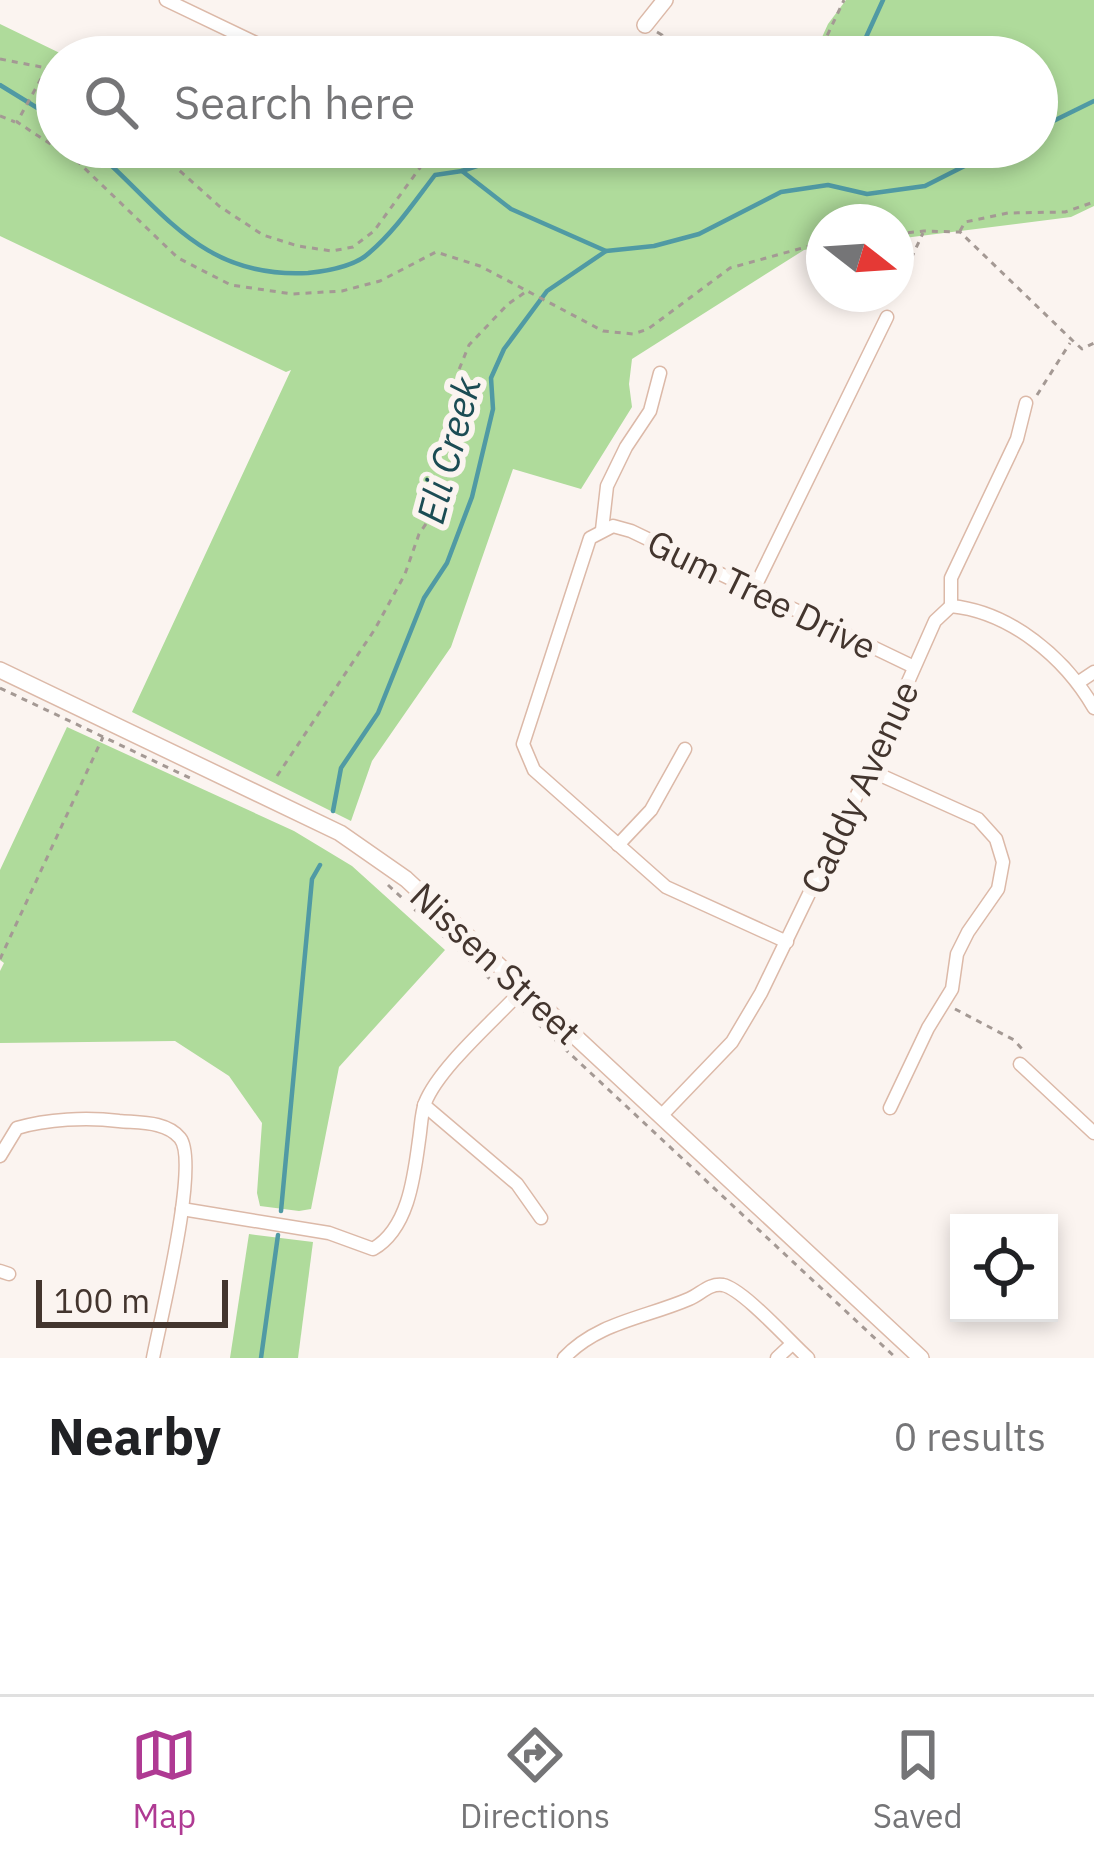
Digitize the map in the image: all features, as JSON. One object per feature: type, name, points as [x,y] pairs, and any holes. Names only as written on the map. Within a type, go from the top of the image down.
[{"type":"street","points":[[166,0],[241,36]]},
{"type":"street","points":[[645,25],[665,0]]},
{"type":"street","points":[[754,589],[887,317]]},
{"type":"street","points":[[602,530],[607,486],[650,411],[660,374]]},
{"type":"street","name":"Caddy Avenue","points":[[661,1116],[732,1042],[761,993],[935,622],[951,606],[951,578],[1017,439],[1026,403]]},
{"type":"street","name":"Gum Tree Drive","points":[[787,942],[666,887],[534,770],[523,744],[590,538],[613,526],[631,531],[914,667]]},
{"type":"street","points":[[951,606],[972,608],[1038,641],[1079,682],[1094,708]]},
{"type":"street","name":"Nissen Street","points":[[0,670],[369,850],[406,879],[518,994],[661,1116],[921,1358]]},
{"type":"street","points":[[1079,682],[1094,672]]},
{"type":"street","points":[[618,845],[651,809],[685,749]]},
{"type":"street","points":[[869,770],[978,819],[995,839],[1003,862],[998,889],[957,954],[952,989],[890,1108]]},
{"type":"street","points":[[182,1209],[329,1233],[373,1249],[388,1240],[414,1180],[424,1105],[439,1079],[518,994]]},
{"type":"street","points":[[1020,1064],[1094,1133]]},
{"type":"street","points":[[424,1105],[517,1184],[541,1218]]},
{"type":"street","points":[[0,1156],[16,1128],[34,1123],[111,1120],[165,1126],[185,1144],[182,1209],[153,1358]]},
{"type":"street","points":[[564,1358],[579,1342],[606,1327],[693,1298],[710,1286],[727,1285],[808,1358]]},
{"type":"street","points":[[777,1358],[792,1344]]},
{"type":"path","points":[[827,36],[844,0]]},
{"type":"path","points":[[645,25],[662,36]]},
{"type":"path","points":[[0,59],[36,66]]},
{"type":"path","points":[[17,122],[36,88]]},
{"type":"path","points":[[0,116],[36,134]]},
{"type":"path","points":[[84,168],[178,258],[231,285],[292,294],[342,291],[380,281],[436,252],[480,266],[603,331],[633,334],[648,329],[730,268],[806,247]]},
{"type":"path","points":[[176,168],[219,206],[262,235],[332,250],[353,247],[374,230],[420,168]]},
{"type":"path","points":[[960,232],[965,222],[1009,213],[1065,212],[1094,202]]},
{"type":"path","points":[[914,251],[924,230]]},
{"type":"path","points":[[914,231],[960,232],[1082,349],[1094,344]]},
{"type":"path","points":[[277,776],[375,628],[405,574],[418,534],[449,482],[457,434],[454,399],[469,345],[528,290]]},
{"type":"path","points":[[887,312],[887,317]]},
{"type":"path","points":[[1026,403],[1039,394],[1072,340]]},
{"type":"path","points":[[0,688],[200,783]]},
{"type":"path","points":[[0,958],[104,737]]},
{"type":"path","points":[[384,881],[518,994],[896,1358]]},
{"type":"path","points":[[944,1004],[1014,1040],[1023,1049],[1020,1064]]},
{"type":"green space","points":[[846,0],[1094,0],[1094,206],[1071,217],[914,237],[914,204],[806,204],[806,250],[632,359],[632,407],[581,489],[513,469],[451,647],[372,761],[351,821],[132,712],[291,370],[286,372],[0,236],[0,24],[36,41],[36,168],[1058,168],[1058,36],[823,36]]},
{"type":"green space","points":[[67,727],[294,831],[352,866],[445,950],[339,1067],[311,1209],[260,1206],[262,1123],[229,1076],[175,1041],[0,1043],[4,963],[0,960],[0,870]]},
{"type":"green space","points":[[249,1234],[313,1242],[298,1358],[230,1358]]},
{"type":"waterway","points":[[867,36],[883,0]]},
{"type":"waterway","points":[[0,85],[36,107]]},
{"type":"waterway","name":"Eli Creek","points":[[1058,119],[1094,101]]},
{"type":"waterway","points":[[113,168],[162,215],[211,252],[271,272],[316,272],[356,261],[387,235],[435,175],[462,171],[511,209],[606,251]]},
{"type":"waterway","points":[[462,171],[471,168]]},
{"type":"waterway","name":"Eli Creek","points":[[333,811],[341,768],[378,713],[424,598],[447,563],[472,497],[493,409],[491,378],[504,349],[547,291],[606,251],[654,246],[699,234],[781,192],[828,185],[867,194],[925,186],[961,168]]},
{"type":"waterway","name":"Eli Creek","points":[[281,1211],[312,879],[320,865]]},
{"type":"waterway","name":"Eli Creek","points":[[261,1358],[278,1235]]}]
